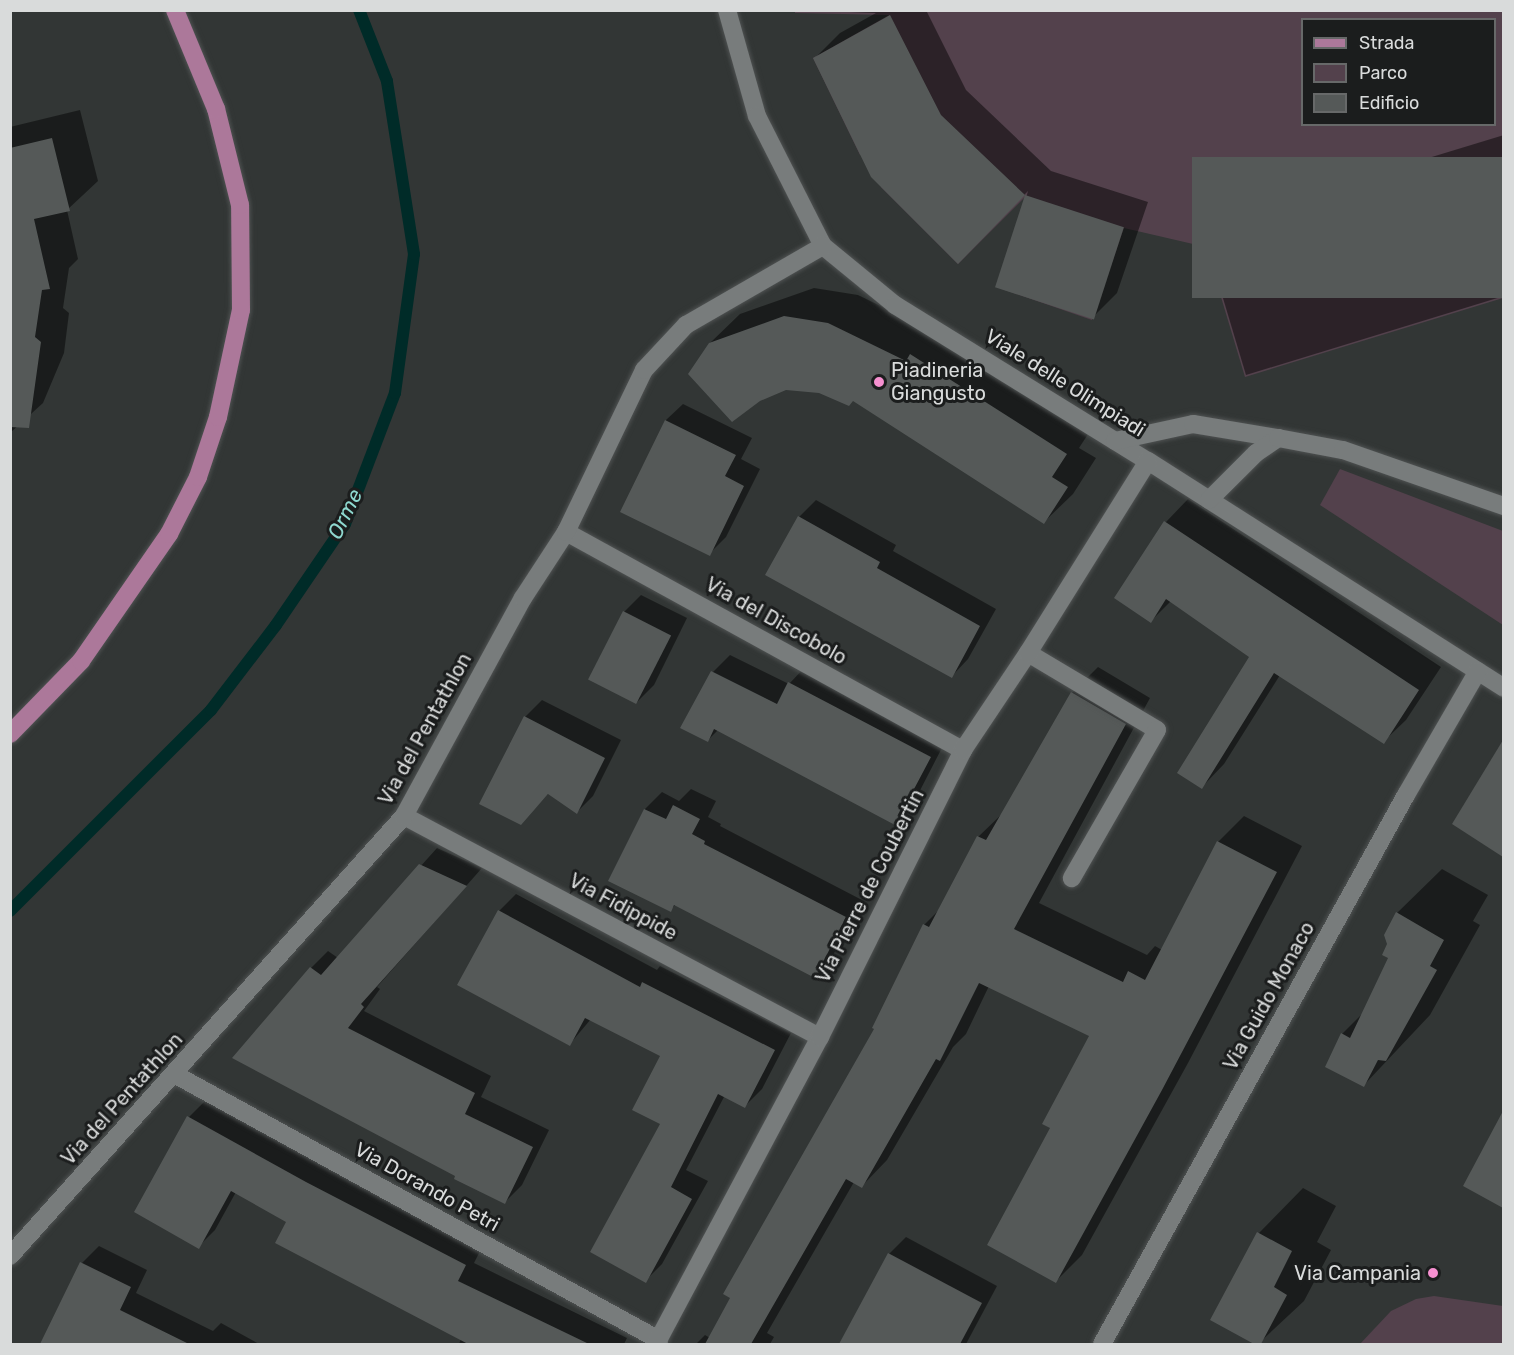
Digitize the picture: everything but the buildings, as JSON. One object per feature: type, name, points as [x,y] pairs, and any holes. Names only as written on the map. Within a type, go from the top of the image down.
[{"type":"main road","points":[[10,734],[81,661],[169,534],[198,477],[218,417],[241,310],[240,205],[216,109],[175,10]]},
{"type":"street","name":"Viale delle Olimpiadi","points":[[727,10],[757,116],[823,246],[895,304],[1148,461],[1503,688]]},
{"type":"street","name":"Via del Pentathlon","points":[[10,1256],[404,816],[523,598],[566,532],[644,370],[686,325],[823,246]]},
{"type":"street","points":[[1114,441],[1193,424],[1278,438],[1343,450],[1503,506]]},
{"type":"street","points":[[1209,501],[1256,453],[1278,438]]},
{"type":"street","name":"Via Pierre de Coubertin","points":[[657,1342],[819,1037],[963,750],[1028,652],[1148,461]]},
{"type":"street","name":"Via del Discobolo","points":[[566,532],[963,750]]},
{"type":"street","points":[[1028,652],[1157,730],[1072,878]]},
{"type":"street","name":"Via Guido Monaco","points":[[1109,1342],[1406,795],[1478,671]]},
{"type":"street","name":"Via Fidippide","points":[[404,816],[819,1037]]},
{"type":"street","name":"Via Dorando Petri","points":[[174,1074],[657,1342]]},
{"type":"green space","points":[[795,10],[1503,11],[1503,298],[1245,377],[1206,247],[1124,228],[1092,320],[999,288],[1025,197],[958,264],[881,187],[939,117],[860,155],[813,58],[889,15],[795,13]]},
{"type":"green space","points":[[1340,469],[1503,531],[1503,625],[1320,505]]},
{"type":"green space","points":[[1434,1296],[1503,1306],[1503,1344],[1360,1344],[1391,1311],[1416,1299]]},
{"type":"waterway","name":"Orme","points":[[10,911],[211,710],[276,625],[345,524],[395,393],[414,254],[387,81],[359,10]]},
{"type":"place","name":"Piadineria Giangusto","points":[[879,382]]},
{"type":"place","name":"Via Campania","points":[[1433,1273]]}]
